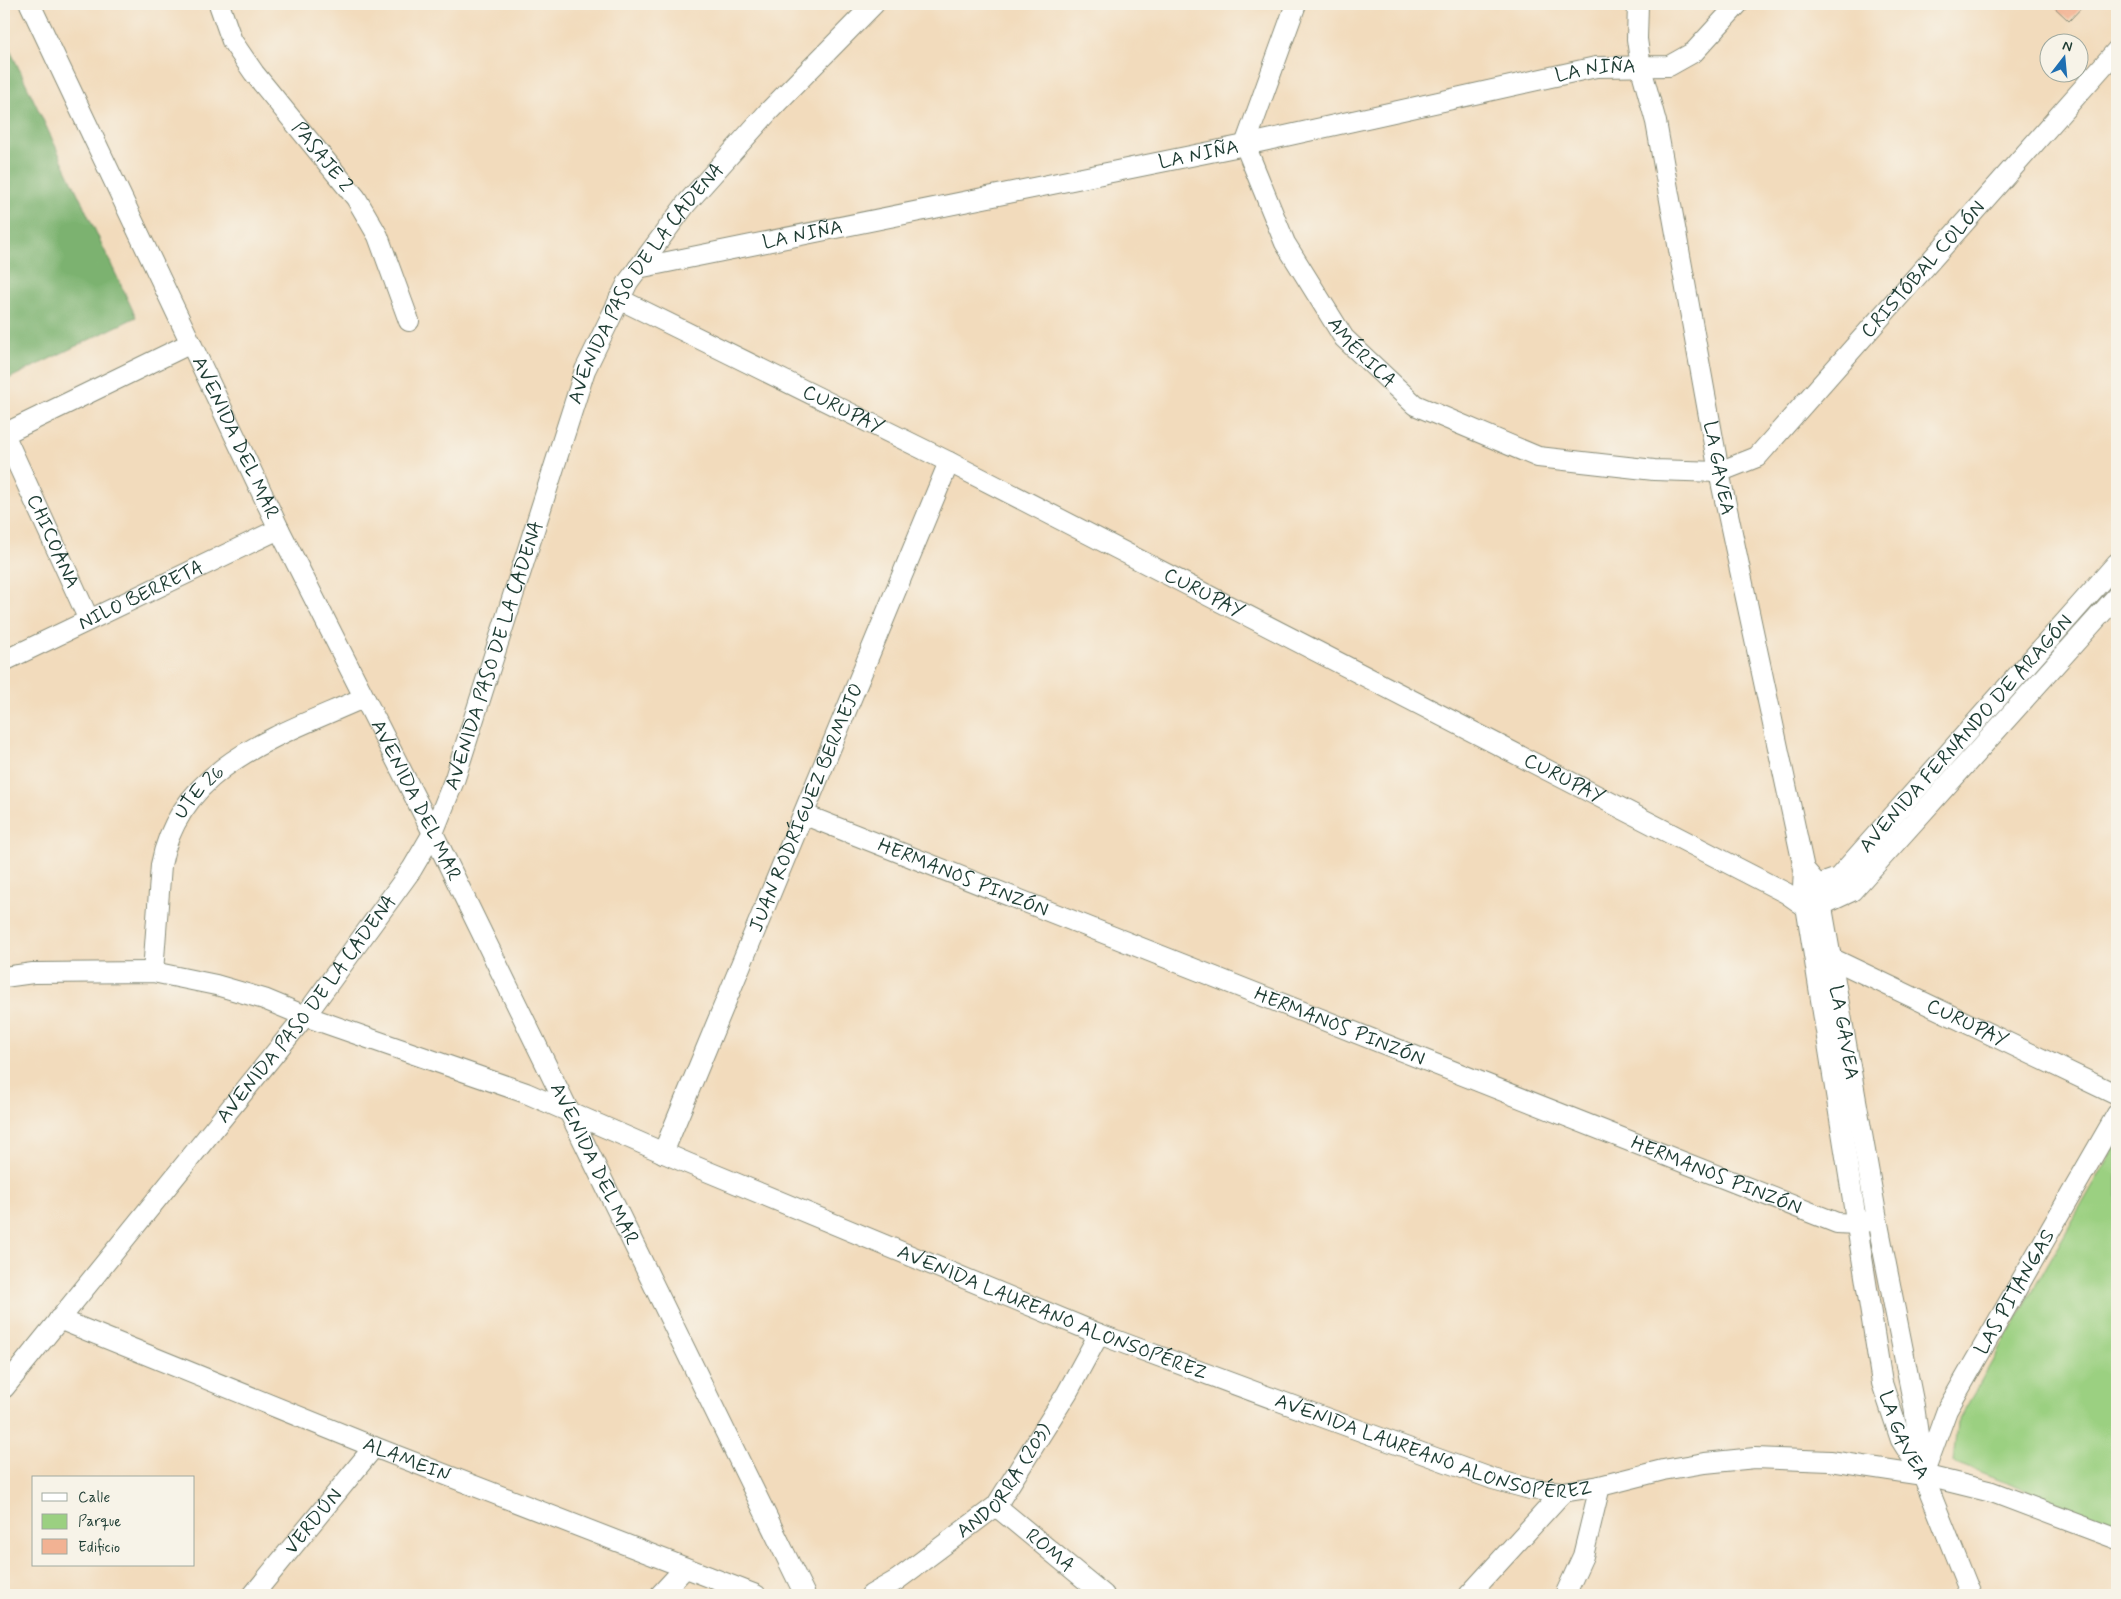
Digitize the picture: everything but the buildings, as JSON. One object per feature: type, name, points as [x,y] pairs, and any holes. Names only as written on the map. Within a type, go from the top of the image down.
[{"type":"street","name":"AVENIDA DEL MAR","points":[[30,4],[279,529],[433,833],[806,1595]]},
{"type":"street","name":"PASAJE 2","points":[[219,4],[232,41],[254,73],[356,198],[378,236],[409,321]]},
{"type":"street","name":"AVENIDA PASO DE LA CADENA","points":[[4,1388],[305,1016],[412,869],[433,833],[455,778],[585,370],[628,282],[686,204],[756,126],[874,4]]},
{"type":"street","points":[[1245,145],[1296,4]]},
{"type":"street","name":"LA GAVEA","points":[[1638,4],[1637,39],[1641,68],[1656,122],[1719,472],[1803,884],[1814,906],[1914,1406],[1923,1475]]},
{"type":"street","name":"LA NIÑA","points":[[638,268],[1245,145],[1596,67],[1641,68],[1669,66],[1694,52],[1738,4]]},
{"type":"street","name":"CRISTÓBAL COLÓN","points":[[1719,472],[1757,457],[2117,50]]},
{"type":"street","name":"AMÉRICA","points":[[1245,145],[1284,243],[1344,338],[1415,405],[1538,457],[1654,470],[1719,472]]},
{"type":"street","name":"CURUPAY","points":[[620,299],[1803,884],[1814,906]]},
{"type":"street","points":[[4,434],[191,343]]},
{"type":"street","name":"CHICOANA","points":[[4,434],[89,620]]},
{"type":"street","name":"JUAN RODRÍGUEZ BERMEJO","points":[[663,1153],[805,815],[949,462]]},
{"type":"street","name":"NILO BERRETA","points":[[4,661],[279,529]]},
{"type":"street","name":"AVENIDA FERNANDO DE ARAGÓN","points":[[1803,884],[1838,878],[2117,563]]},
{"type":"street","name":"AVENIDA FERNANDO DE ARAGÓN","points":[[1814,906],[1852,891],[2117,596]]},
{"type":"street","name":"UTE 26","points":[[153,972],[164,847],[170,830],[192,796],[220,769],[253,748],[363,698]]},
{"type":"street","name":"HERMANOS PINZÓN","points":[[805,815],[1837,1223],[1856,1224],[1877,1219]]},
{"type":"street","name":"LA GAVEA","points":[[1824,960],[1856,1224],[1882,1383],[1901,1440],[1923,1475]]},
{"type":"street","name":"CURUPAY","points":[[1824,960],[2117,1095]]},
{"type":"street","name":"AVENIDA LAUREANO ALONSOPÉREZ","points":[[4,977],[33,973],[153,972],[216,985],[264,999],[305,1016],[526,1093],[663,1153],[1099,1334],[1493,1479],[1530,1489],[1563,1492],[1600,1486],[1663,1470],[1705,1463],[1756,1458],[1830,1461],[1923,1475],[1992,1492],[2117,1539]]},
{"type":"street","name":"LAS PITANGAS","points":[[1923,1475],[1947,1410],[2117,1114]]},
{"type":"street","name":"ALAMEIN","points":[[59,1319],[374,1447],[756,1595]]},
{"type":"street","name":"ANDORRA (203)","points":[[871,1595],[897,1580],[996,1506],[1067,1393],[1099,1334]]},
{"type":"street","name":"VERDÚN","points":[[253,1595],[374,1447]]},
{"type":"street","points":[[1923,1475],[1971,1595]]},
{"type":"street","points":[[1565,1595],[1584,1556],[1600,1486]]},
{"type":"street","points":[[1469,1595],[1563,1492]]},
{"type":"street","name":"ROMA","points":[[996,1506],[1104,1595]]},
{"type":"street","points":[[660,1595],[685,1568]]},
{"type":"green space","points":[[4,37],[136,317],[4,381]]},
{"type":"green space","points":[[2117,1143],[2117,1526],[1953,1462],[1957,1423]]}]
